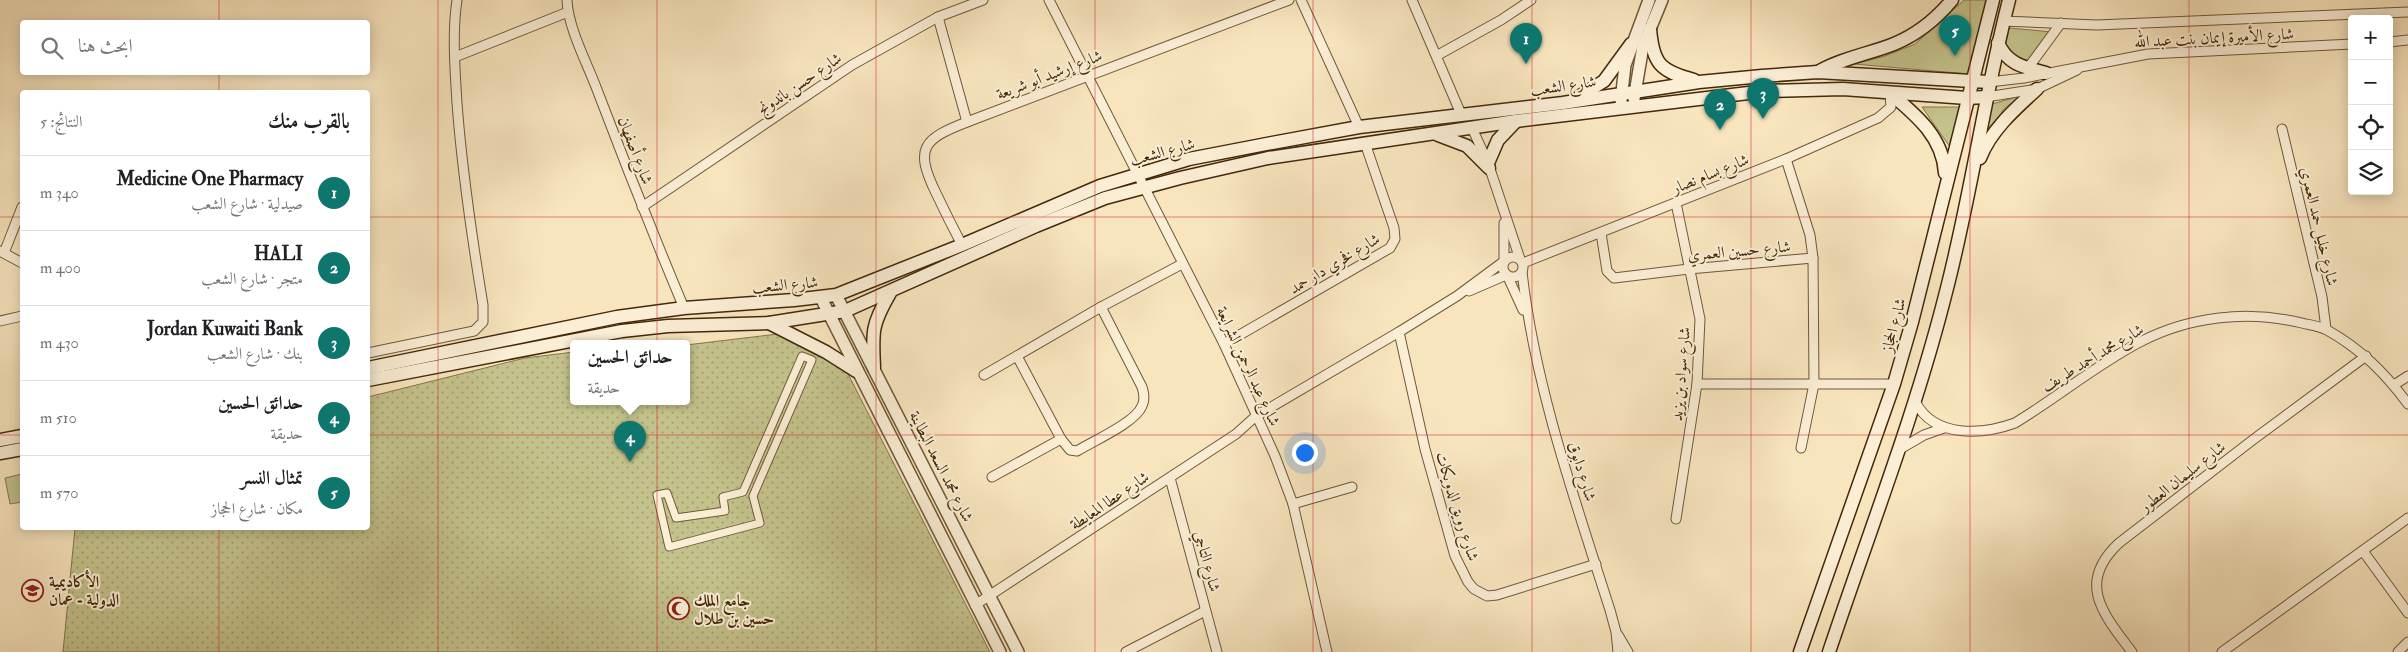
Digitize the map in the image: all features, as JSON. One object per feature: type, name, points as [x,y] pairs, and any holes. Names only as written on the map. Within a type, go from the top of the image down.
[{"type":"main road","points":[[1818,72],[1832,64],[1901,41],[1927,24],[1952,0]]},
{"type":"main road","name":"شارع الحجاز","points":[[1800,652],[1894,384],[1912,322],[1946,180],[1993,0]]},
{"type":"main road","points":[[1829,652],[1916,403],[1947,291],[1989,82],[2009,0]]},
{"type":"main road","points":[[1650,29],[1652,50],[1659,65],[1673,74],[1699,82]]},
{"type":"main road","points":[[1998,43],[2002,53],[2012,63],[2046,73]]},
{"type":"main road","points":[[1563,103],[1586,93],[1604,82],[1631,44]]},
{"type":"main road","name":"شارع الشعب","points":[[370,368],[609,319],[684,308],[821,298],[836,295],[962,245],[1057,203],[1137,174],[1188,159],[1359,127],[1563,103],[1699,82],[1818,72],[1989,82]]},
{"type":"main road","name":"شارع الشعب","points":[[575,340],[622,331],[668,326],[769,323],[828,316],[890,293],[1061,215],[1121,192],[1238,164],[1433,133],[1634,106],[1795,88],[1843,89],[1968,98],[1986,97]]},
{"type":"main road","points":[[1970,182],[1986,144],[2015,109],[2037,89]]},
{"type":"main road","points":[[1890,93],[1915,114],[1934,137],[1941,150],[1946,180]]},
{"type":"main road","points":[[1433,133],[1468,146],[1488,165],[1501,136],[1516,122]]},
{"type":"main road","points":[[874,367],[872,333],[874,322],[890,293]]},
{"type":"main road","points":[[769,323],[826,352],[856,371]]},
{"type":"main road","name":"شارع الشعب","points":[[370,380],[570,341]]},
{"type":"main road","points":[[0,447],[20,437]]},
{"type":"main road","points":[[0,447],[20,449]]},
{"type":"street","points":[[370,353],[474,331],[483,322],[483,305],[461,160],[455,57],[457,0]]},
{"type":"street","name":"شارع أصفهان","points":[[566,0],[568,12],[642,208],[684,308]]},
{"type":"street","name":"شارع حسن باندونج","points":[[642,208],[852,65],[938,18],[983,0]]},
{"type":"street","name":"شارع عبد الرحمن الشرايعة","points":[[1049,0],[1224,344],[1276,456],[1293,504],[1327,652]]},
{"type":"street","name":"شارع إرشيد أبو شريعة","points":[[962,245],[928,177],[923,162],[925,151],[931,142],[944,131],[1289,0]]},
{"type":"street","points":[[1301,0],[1359,127]]},
{"type":"street","points":[[1412,0],[1438,55],[1461,114]]},
{"type":"street","points":[[1438,55],[1501,20],[1531,0]]},
{"type":"street","points":[[1621,108],[1623,74],[1631,44],[1650,0]]},
{"type":"street","points":[[1634,106],[1643,46],[1662,0]]},
{"type":"street","points":[[455,57],[568,12]]},
{"type":"street","points":[[2003,21],[2097,25],[2408,12]]},
{"type":"street","points":[[938,18],[967,122]]},
{"type":"street","points":[[2028,68],[2061,23]]},
{"type":"street","points":[[2393,42],[2408,40]]},
{"type":"street","name":"شارع الأميرة إيمان بنت عبد الله","points":[[1989,82],[2001,82],[2148,54],[2348,44]]},
{"type":"street","name":"شارع الأميرة إيمان بنت عبد الله","points":[[1986,97],[2037,89],[2080,68]]},
{"type":"street","name":"شارع بسام نصار","points":[[1522,265],[1786,159],[1883,116],[1891,107],[1890,93]]},
{"type":"street","name":"شارع دابوق","points":[[1472,128],[1488,165],[1522,265],[1527,317],[1555,429],[1616,632],[1618,652]]},
{"type":"street","name":"شارع خليل حمد العمري","points":[[2282,130],[2322,297],[2326,329]]},
{"type":"street","name":"شارع فخري دار حمد","points":[[1224,344],[1390,248],[1395,239],[1394,228],[1365,143]]},
{"type":"street","name":"شارع حسين العمري","points":[[1601,233],[1607,271],[1614,278],[1813,258],[1810,235],[1786,159]]},
{"type":"street","name":"شارع سواد بن يزيد","points":[[1676,202],[1700,327],[1697,384],[1676,519]]},
{"type":"street","points":[[20,212],[2,252],[20,261]]},
{"type":"street","name":"شارع دابوق","points":[[1504,215],[1504,262]]},
{"type":"street","points":[[1256,416],[1457,296],[1512,256],[1522,265],[1517,276],[1507,275],[1457,296]]},
{"type":"street","points":[[1802,448],[1814,384],[1813,258]]},
{"type":"street","points":[[1504,262],[1502,268],[1507,275]]},
{"type":"street","points":[[984,375],[1101,307],[1182,264]]},
{"type":"street","name":"شارع دابوق","points":[[1507,275],[1527,317]]},
{"type":"street","name":"شارع محمد السعد البطاينة","points":[[836,295],[1018,652]]},
{"type":"street","name":"شارع محمد السعد البطاينة","points":[[821,298],[828,316],[1000,652]]},
{"type":"street","points":[[1017,356],[1061,439],[1070,450],[1077,451],[1127,422],[1142,406],[1144,397],[1142,386],[1101,307]]},
{"type":"street","name":"شارع محمد أحمد طريف","points":[[1900,449],[1924,434],[1944,428],[1986,430],[2015,422],[2141,342],[2214,318],[2252,315],[2286,319],[2326,329],[2366,356],[2408,404]]},
{"type":"street","points":[[0,321],[20,316]]},
{"type":"street","name":"شارع رويق الدويكات","points":[[1399,332],[1425,449],[1450,544],[1468,582],[1480,594],[1497,595],[1596,564]]},
{"type":"street","points":[[802,356],[812,360],[753,496],[760,523],[669,547],[657,495],[667,492],[676,518],[726,511],[722,497],[743,492],[802,356]]},
{"type":"street","name":"شارع سليمان العطور","points":[[2132,652],[2109,622],[2100,605],[2096,578],[2103,560],[2119,543],[2247,444],[2366,356]]},
{"type":"street","points":[[2394,386],[2408,376]]},
{"type":"street","points":[[1697,384],[1894,384]]},
{"type":"street","points":[[1916,403],[1930,421],[1944,428]]},
{"type":"street","name":"شارع عطا المعايطة","points":[[975,605],[1236,434],[1256,416]]},
{"type":"street","points":[[992,477],[1061,439]]},
{"type":"street","name":"شارع التاجي","points":[[1170,478],[1217,652]]},
{"type":"street","points":[[1293,504],[1352,487]]},
{"type":"street","points":[[2222,652],[2408,518]]},
{"type":"street","points":[[2363,551],[2408,613]]},
{"type":"street","points":[[1126,652],[1205,611]]},
{"type":"street","name":"شارع دابوق","points":[[1616,632],[1628,652]]},
{"type":"street","points":[[2398,652],[2408,642]]},
{"type":"shaded area","points":[[1964,0],[1987,0],[1968,74],[1854,64],[1885,56],[1915,44]]},
{"type":"shaded area","points":[[2009,28],[2053,32],[2031,61],[2019,59],[2005,46]]},
{"type":"shaded area","points":[[2020,96],[2004,109],[1984,139],[1992,104]]},
{"type":"shaded area","points":[[1922,107],[1959,107],[1950,147]]},
{"type":"shaded area","points":[[778,334],[814,349],[847,372],[990,652],[63,652],[75,530],[370,530],[370,397],[525,358],[570,352],[570,405],[690,405],[690,345]]},
{"type":"shaded area","points":[[20,474],[20,502],[10,504],[5,478]]},
{"type":"place","name":"تمثال النسر","points":[[1955,56]]},
{"type":"place","name":"Medicine One Pharmacy","points":[[1526,64]]},
{"type":"place","name":"Jordan Kuwaiti Bank","points":[[1763,119]]},
{"type":"place","name":"HALI","points":[[1720,130]]},
{"type":"place","name":"حدائق الحسين","points":[[630,462]]},
{"type":"place","name":"الأكاديمية الدولية - عمان","points":[[33,590]]},
{"type":"place","name":"جامع الملك حسين بن طلال","points":[[678,609]]}]
